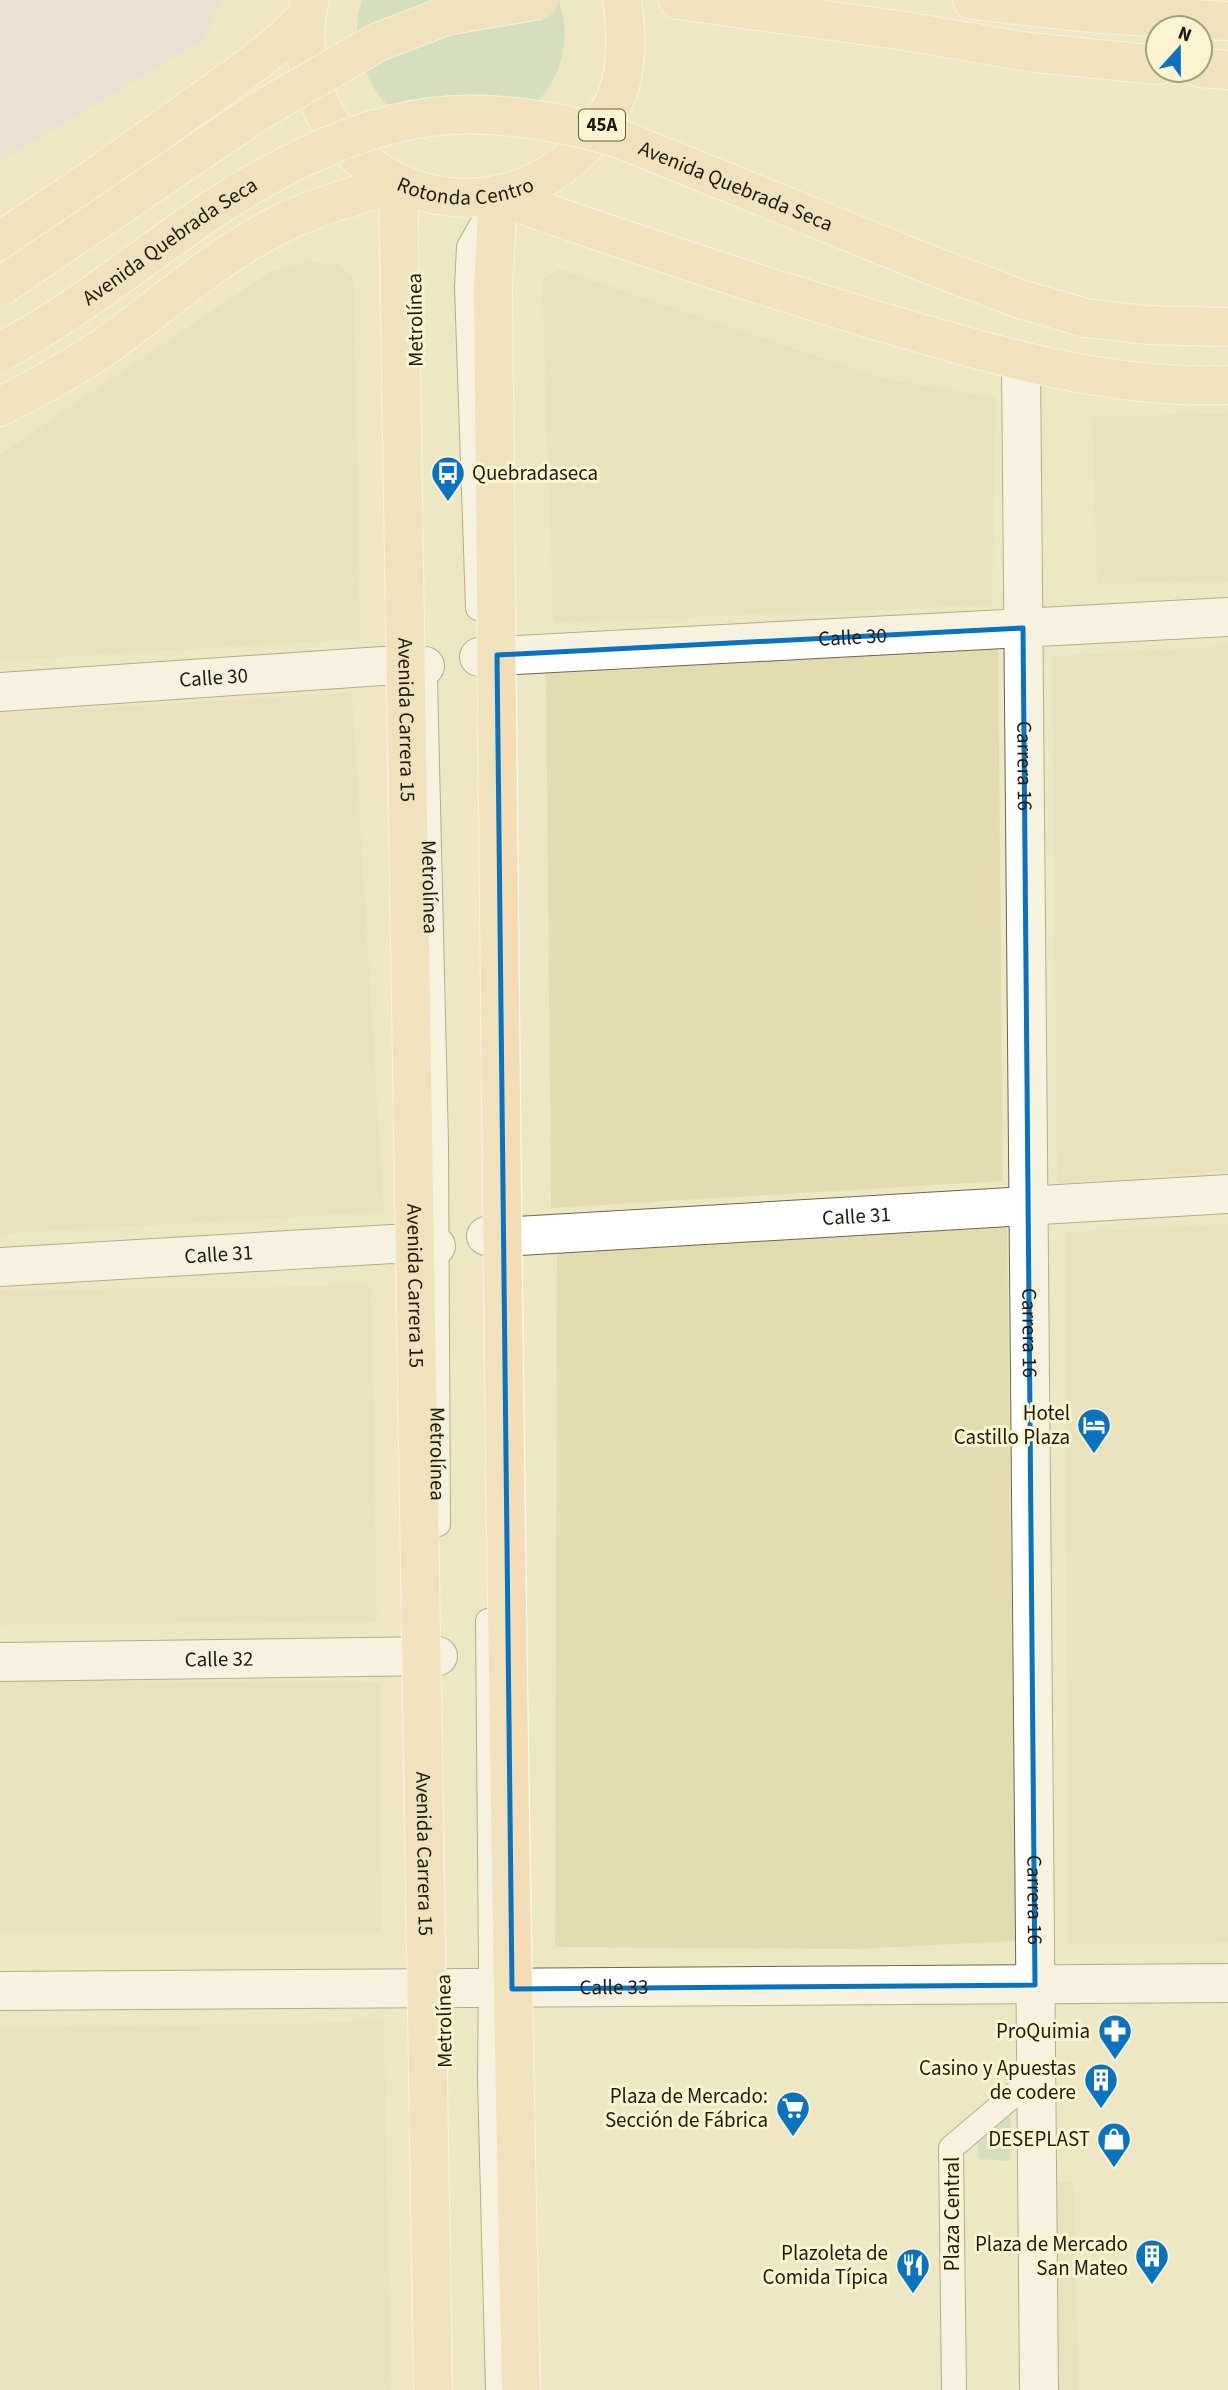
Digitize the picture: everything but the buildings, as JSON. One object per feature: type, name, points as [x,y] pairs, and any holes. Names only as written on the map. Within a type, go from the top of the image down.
[{"type":"main road","points":[[0,287],[259,111],[378,42],[446,16],[539,0]]},
{"type":"main road","name":"Rotonda Centro","points":[[307,9],[307,68],[324,116],[356,156],[398,184],[447,198],[498,196],[539,181],[575,157],[602,125],[620,86],[627,42],[622,0]]},
{"type":"main road","points":[[678,0],[905,31],[1028,52],[1144,64]]},
{"type":"main road","points":[[972,0],[1206,14]]},
{"type":"main road","points":[[0,241],[97,176],[244,71],[282,41],[307,9]]},
{"type":"main road","name":"Avenida Quebrada Seca","points":[[0,352],[106,285],[216,207],[275,172],[329,146],[379,127],[429,117],[473,115],[538,119],[618,138],[933,266],[1023,300],[1086,318],[1146,325],[1228,327]]},
{"type":"main road","points":[[0,407],[52,380],[108,344],[232,254],[276,226],[326,203],[398,184]]},
{"type":"main road","name":"Avenida Carrera 15","points":[[398,184],[415,666],[425,1246],[435,1989],[433,2390]]},
{"type":"main road","points":[[521,2390],[501,1989],[488,656],[493,288],[498,196],[727,275],[1021,362],[1082,374],[1158,383],[1228,385]]},
{"type":"street","name":"Carrera 16","points":[[1021,362],[1040,2390]]},
{"type":"street","name":"Calle 30","points":[[488,656],[1228,617]]},
{"type":"street","name":"Calle 30","points":[[0,692],[415,666]]},
{"type":"street","name":"Calle 31","points":[[494,1236],[1228,1194]]},
{"type":"street","name":"Calle 31","points":[[0,1266],[393,1244],[425,1246]]},
{"type":"street","name":"Calle 32","points":[[0,1662],[429,1657]]},
{"type":"street","name":"Calle 33","points":[[0,1991],[1228,1983]]},
{"type":"lane","name":"Metrolínea","points":[[435,1989],[450,2390]]},
{"type":"lane","points":[[498,2390],[489,2079],[501,1989]]},
{"type":"lane","name":"Plaza Central","points":[[954,2390],[951,2148],[1036,2076]]},
{"type":"highlighted area","points":[[1023,628],[1035,1985],[512,1989],[497,655]]},
{"type":"shaded area","points":[[0,0],[223,0],[205,39],[0,161]]},
{"type":"shaded area","points":[[308,262],[338,264],[354,278],[360,639],[0,661],[0,454],[272,271]]},
{"type":"shaded area","points":[[559,269],[881,378],[996,398],[992,605],[553,623],[542,279]]},
{"type":"shaded area","points":[[1228,413],[1228,581],[1097,584],[1092,417]]},
{"type":"shaded area","points":[[1228,646],[1228,1171],[1057,1183],[1052,656]]},
{"type":"shaded area","points":[[998,648],[1003,1181],[551,1208],[546,674]]},
{"type":"shaded area","points":[[352,693],[384,1212],[0,1234],[0,713]]},
{"type":"shaded area","points":[[1228,1224],[1228,1943],[1068,1945],[1066,1232]]},
{"type":"shaded area","points":[[1007,1226],[1016,1941],[857,1949],[555,1947],[557,1251]]},
{"type":"shaded area","points":[[371,1286],[377,1621],[0,1625],[0,1290]]},
{"type":"shaded area","points":[[0,1681],[380,1683],[381,1932],[0,1931]]},
{"type":"shaded area","points":[[384,2022],[391,2390],[0,2390],[0,2028]]},
{"type":"shaded area","points":[[1047,2181],[1074,2182],[1078,2390],[1054,2390]]},
{"type":"green space","points":[[362,0],[559,0],[565,32],[557,71],[538,101],[511,121],[478,132],[444,133],[411,123],[383,101],[364,67],[357,34]]},
{"type":"green space","points":[[1011,2115],[1010,2161],[979,2159],[977,2137]]},
{"type":"place","name":"Quebradaseca","points":[[448,503]]},
{"type":"place","name":"Hotel Castillo Plaza","points":[[1094,1455]]},
{"type":"place","name":"ProQuimia","points":[[1115,2061]]},
{"type":"place","name":"Casino y Apuestas de codere","points":[[1101,2110]]},
{"type":"place","name":"Plaza de Mercado: Sección de Fábrica","points":[[793,2138]]},
{"type":"place","name":"DESEPLAST","points":[[1114,2169]]},
{"type":"place","name":"Plaza de Mercado San Mateo","points":[[1152,2286]]},
{"type":"place","name":"Plazoleta de Comida Típica","points":[[913,2295]]}]
